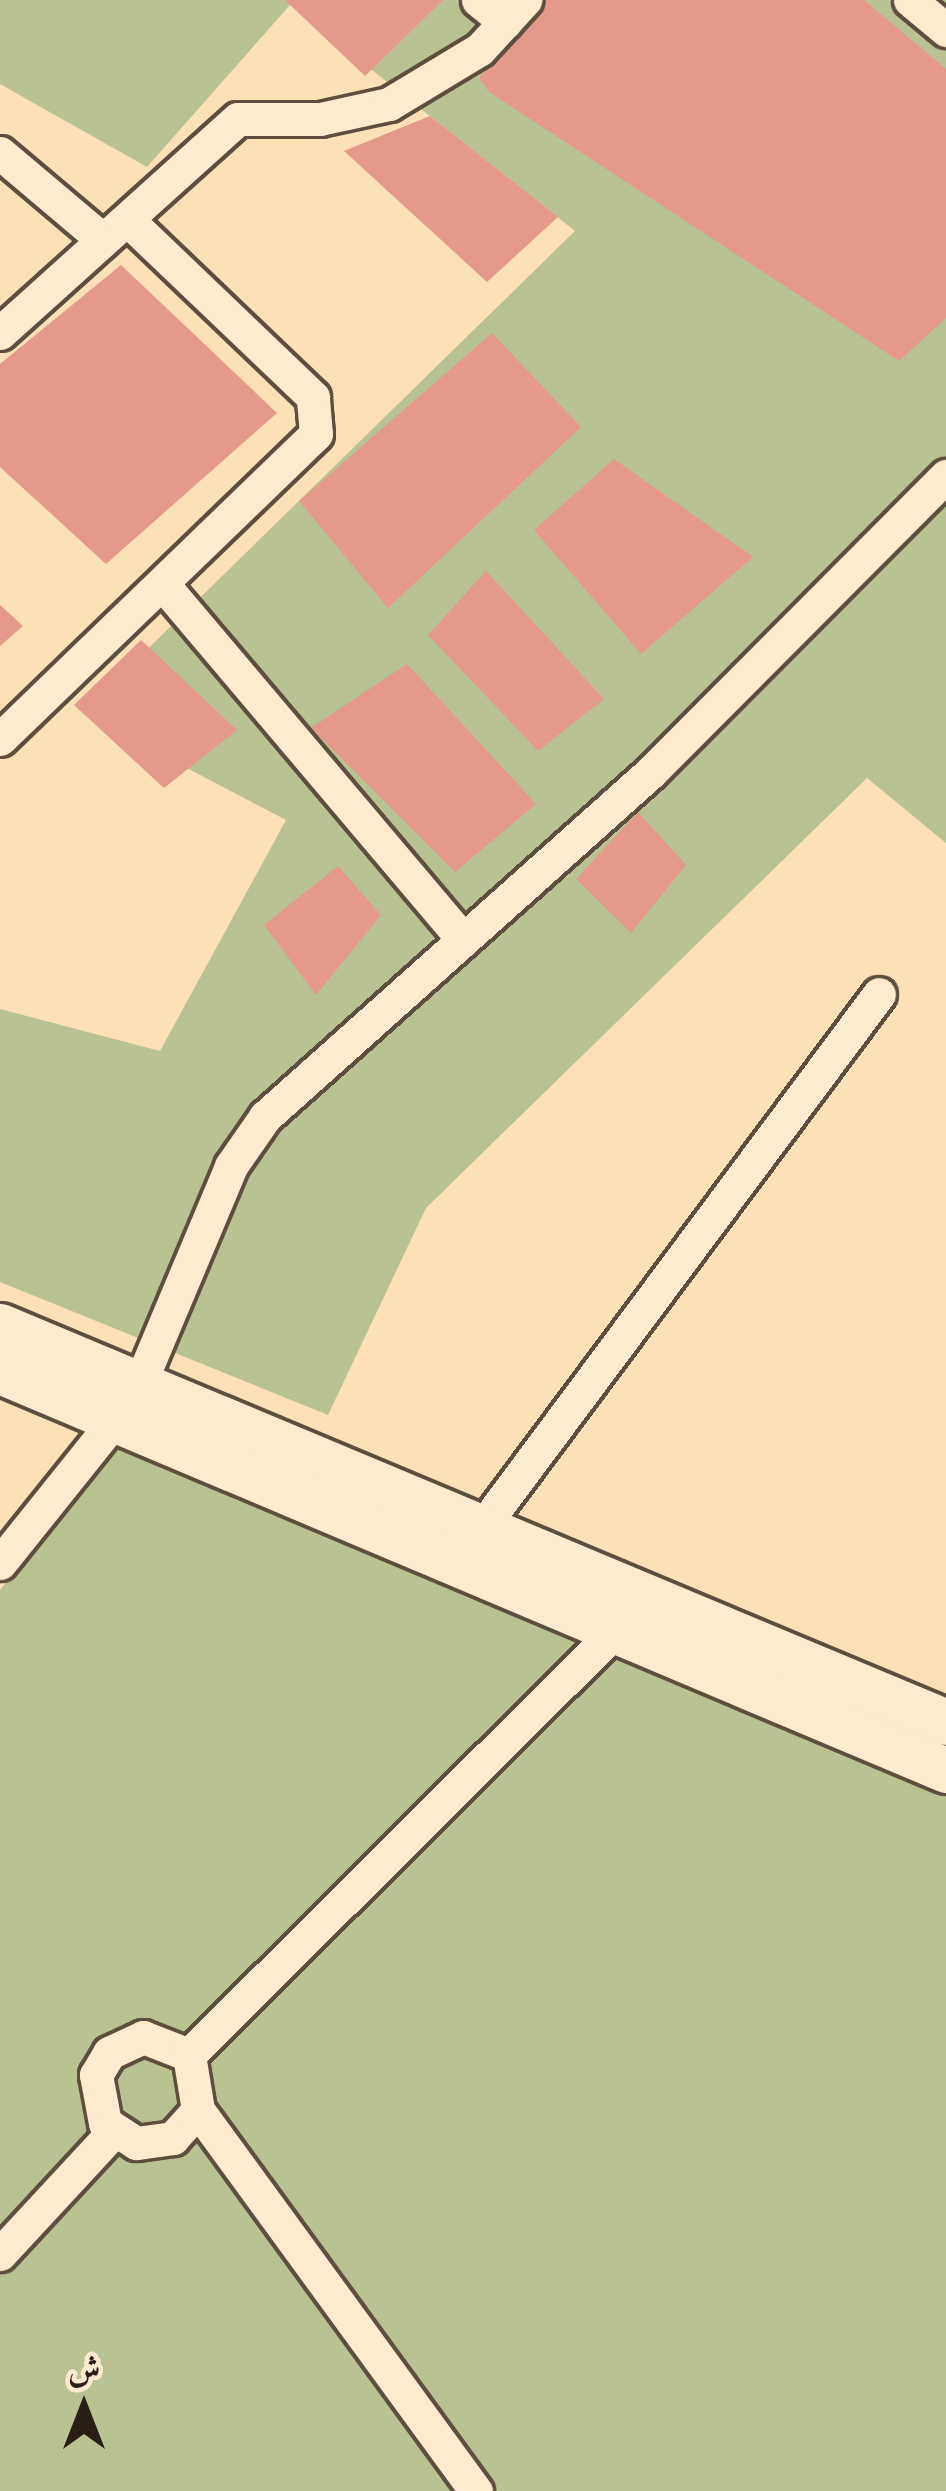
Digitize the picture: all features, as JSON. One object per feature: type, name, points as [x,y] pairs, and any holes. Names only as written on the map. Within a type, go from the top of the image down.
[{"type":"main road","points":[[0,1326],[128,1400],[618,1628],[946,1770]]},
{"type":"main road","points":[[0,1371],[128,1400],[483,1526],[946,1722]]},
{"type":"street","points":[[478,0],[515,11]]},
{"type":"street","points":[[910,0],[946,30]]},
{"type":"street","points":[[0,333],[238,119],[389,104],[432,85],[515,11]]},
{"type":"street","points":[[0,153],[116,230],[320,410],[299,456],[166,588],[0,739]]},
{"type":"street","points":[[0,1563],[128,1400],[231,1166],[265,1117],[652,772],[946,476]]},
{"type":"street","points":[[166,588],[462,938]]},
{"type":"street","points":[[483,1526],[879,994]]},
{"type":"street","points":[[188,2055],[618,1628]]},
{"type":"street","points":[[188,2055],[143,2037],[109,2053],[94,2099],[113,2132],[161,2142],[198,2110]]},
{"type":"street","points":[[188,2055],[198,2110],[476,2491]]},
{"type":"street","points":[[0,2254],[113,2132]]},
{"type":"green space","points":[[0,0],[946,0],[946,843],[867,778],[426,1208],[328,1415],[0,1282],[0,1009],[160,1051],[286,820],[82,713],[575,231],[290,5],[147,167],[0,84]]},
{"type":"green space","points":[[120,1440],[946,1796],[946,2491],[0,2491],[0,1590]]},
{"type":"building","points":[[285,0],[443,0],[365,76]]},
{"type":"building","points":[[547,0],[864,0],[946,69],[946,318],[899,361],[489,92],[479,78]]},
{"type":"building","points":[[430,116],[558,217],[487,282],[344,151]]},
{"type":"building","points":[[121,265],[277,413],[106,564],[0,467],[0,364]]},
{"type":"building","points":[[492,333],[581,427],[388,608],[299,501]]},
{"type":"building","points":[[614,459],[753,557],[641,654],[534,530]]},
{"type":"building","points":[[486,571],[604,699],[538,751],[428,635]]},
{"type":"building","points":[[0,605],[23,626],[0,646]]},
{"type":"building","points":[[141,640],[237,730],[164,788],[74,705]]},
{"type":"building","points":[[407,664],[536,804],[455,872],[311,728]]},
{"type":"building","points":[[638,812],[686,865],[631,933],[576,879]]},
{"type":"building","points":[[338,866],[381,915],[316,995],[264,925]]}]
